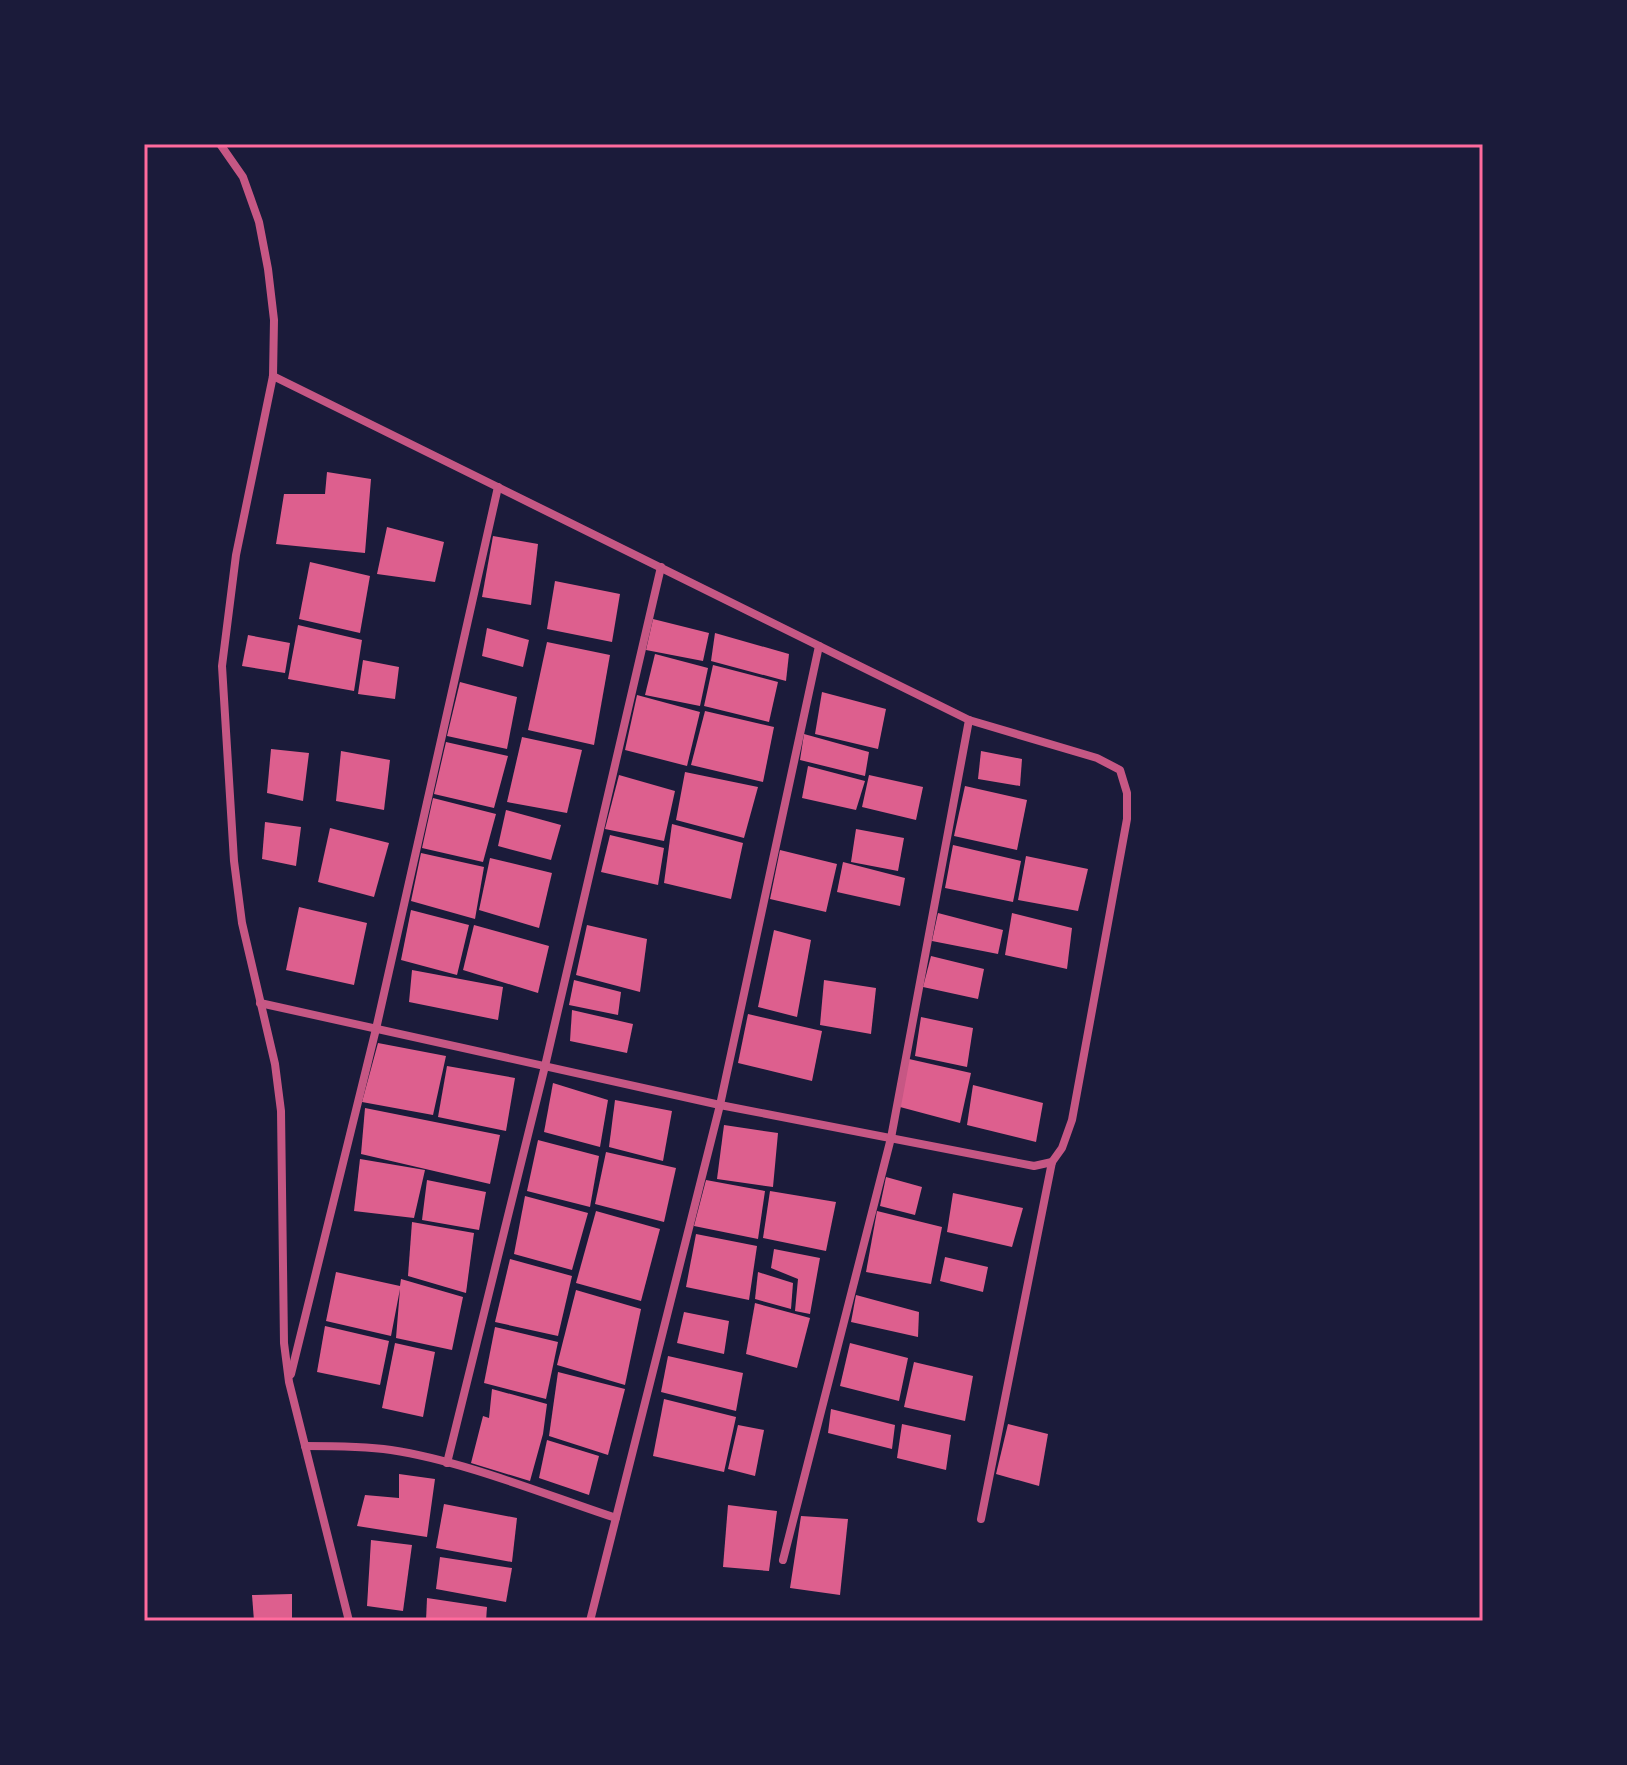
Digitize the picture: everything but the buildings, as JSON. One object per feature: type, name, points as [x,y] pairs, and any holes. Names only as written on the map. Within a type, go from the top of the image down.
[{"type":"street","points":[[220,144],[243,177],[259,222],[274,320],[273,376],[236,555],[222,666],[234,861],[242,923],[275,1064],[281,1111],[284,1343],[289,1382],[349,1621]]},
{"type":"street","points":[[273,376],[969,720],[1097,758],[1120,770],[1127,793],[1127,819],[1072,1120],[1062,1148],[1052,1162],[981,1519]]},
{"type":"street","points":[[289,1382],[376,1029],[498,487]]},
{"type":"street","points":[[447,1463],[545,1066],[661,567]]},
{"type":"street","points":[[590,1621],[720,1105],[819,646]]},
{"type":"street","points":[[783,1560],[891,1138],[969,720]]},
{"type":"street","points":[[260,1003],[720,1105],[1034,1166],[1052,1162]]},
{"type":"street","points":[[305,1446],[392,1450],[447,1463],[616,1518]]}]
